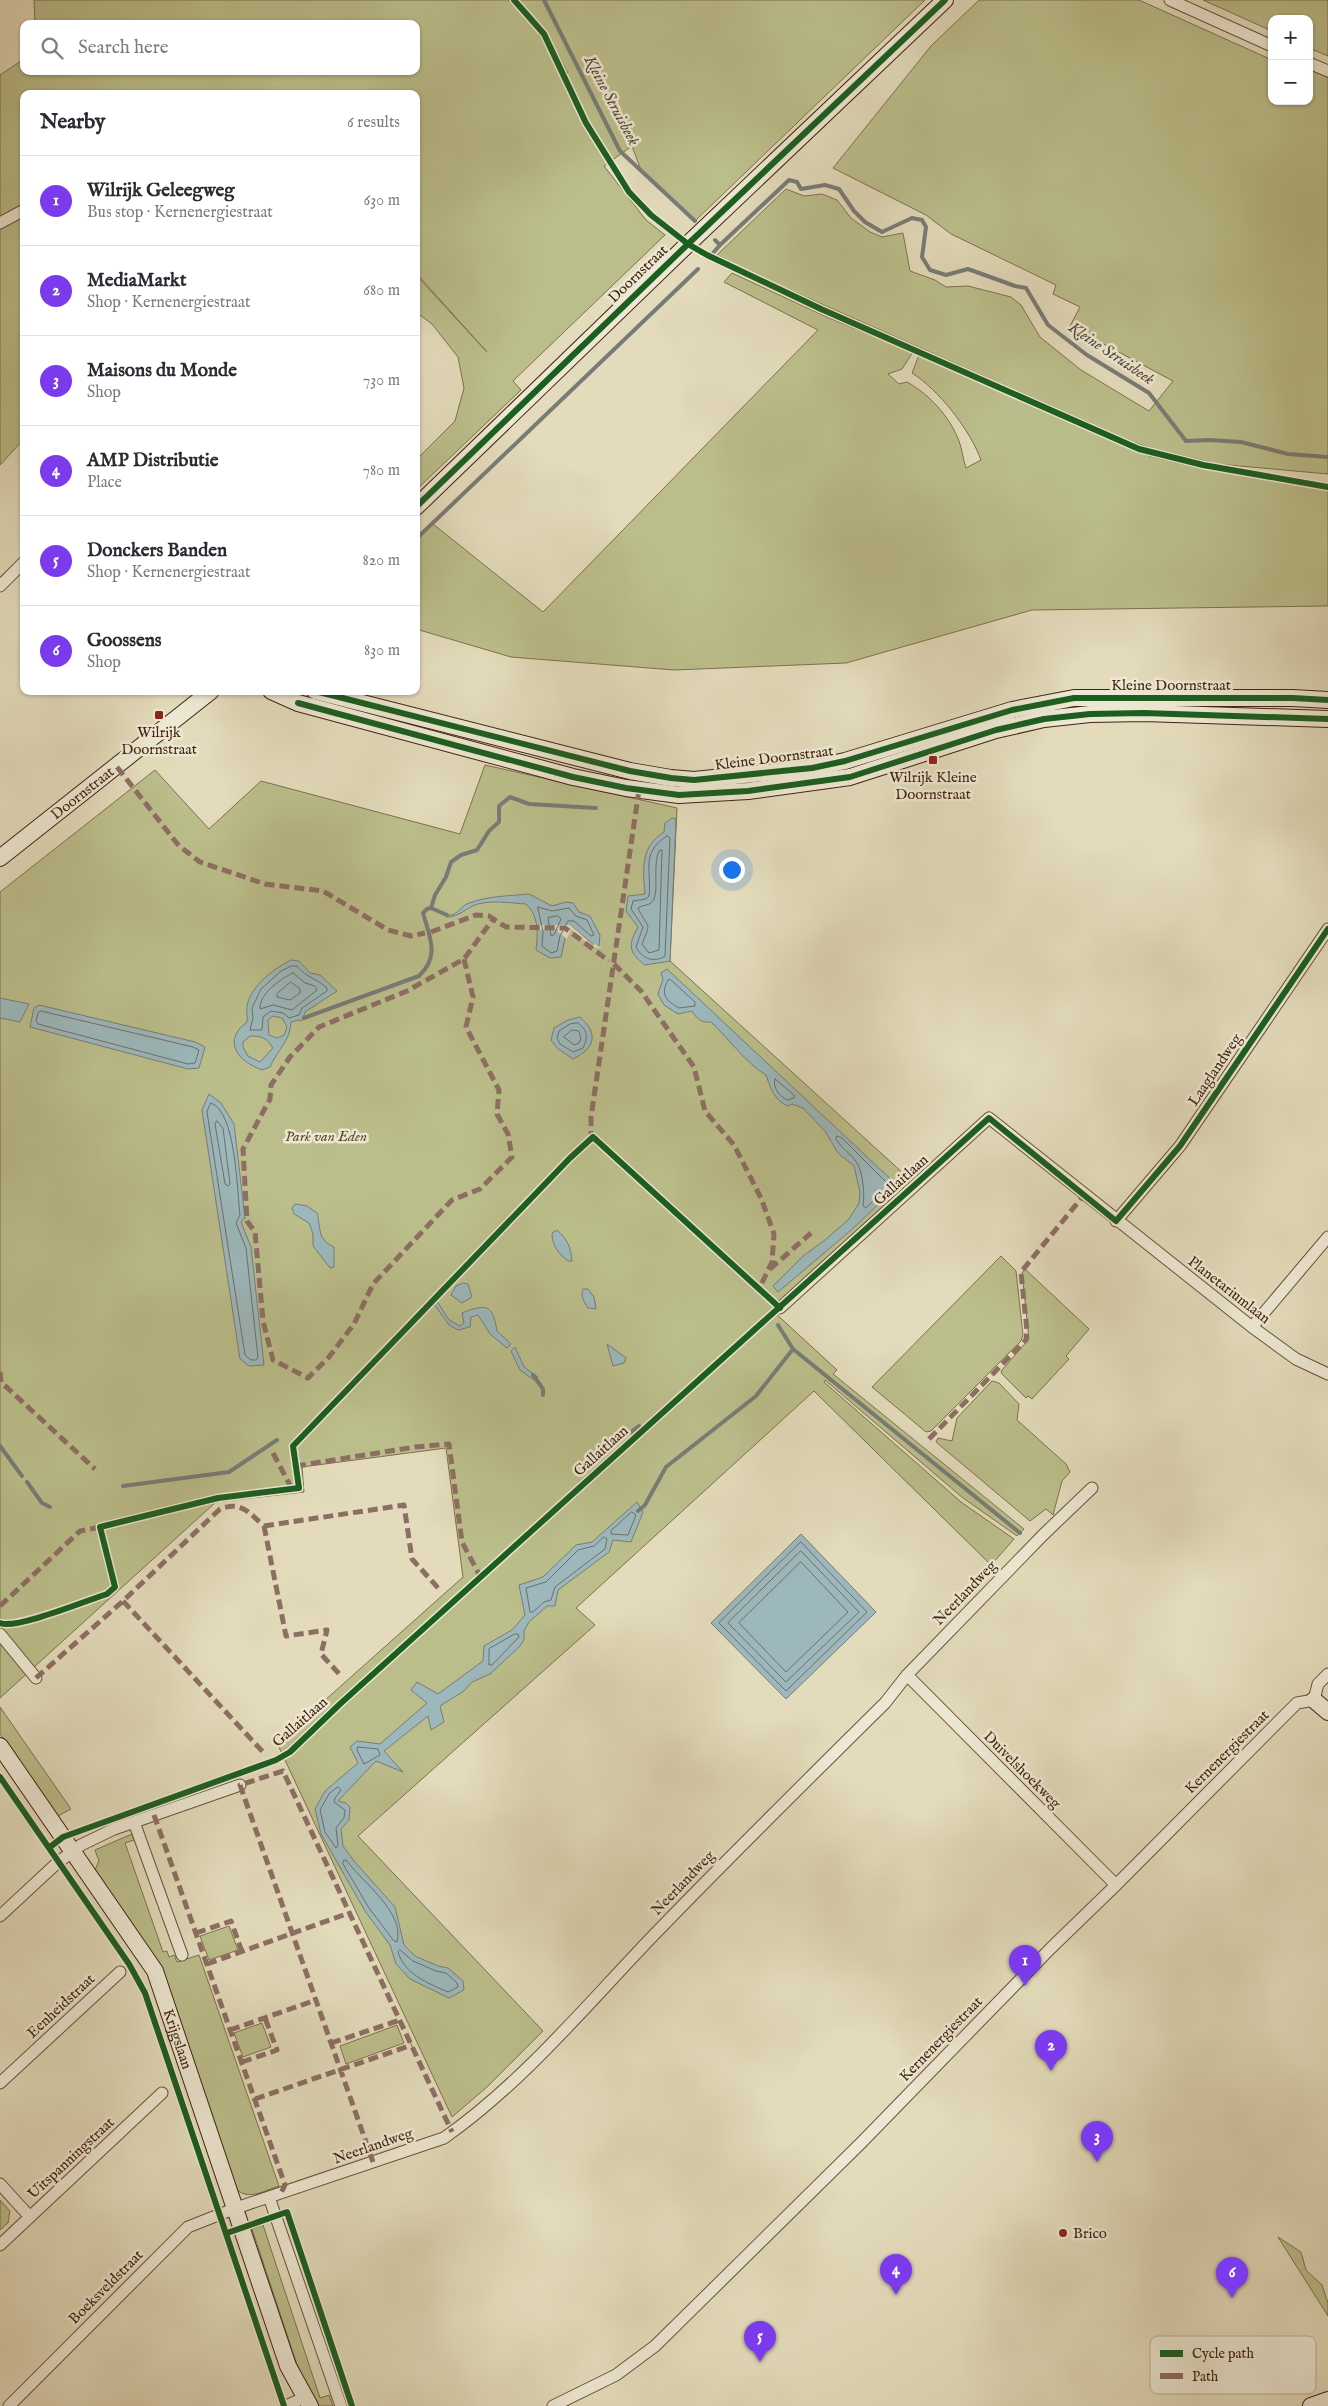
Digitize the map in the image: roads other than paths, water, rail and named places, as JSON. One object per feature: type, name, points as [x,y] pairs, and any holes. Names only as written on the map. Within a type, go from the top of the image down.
[{"type":"street","name":"Doornstraat","points":[[420,503],[706,227],[946,0]]},
{"type":"street","points":[[1170,0],[1268,44]]},
{"type":"street","points":[[1313,65],[1328,71]]},
{"type":"street","points":[[0,223],[20,212]]},
{"type":"street","points":[[0,586],[20,566]]},
{"type":"street","name":"Doornstraat","points":[[0,858],[206,695]]},
{"type":"street","name":"Kleine Doornstraat","points":[[280,695],[298,703],[573,777],[626,788],[680,795],[748,792],[850,777],[996,730],[1044,719],[1090,714],[1144,713],[1328,719]]},
{"type":"street","name":"Kleine Doornstraat","points":[[331,695],[630,771],[694,780],[812,768],[845,761],[1012,710],[1074,698],[1283,698],[1328,700]]},
{"type":"street","name":"Laaglandweg","points":[[1116,1220],[1180,1146],[1328,929]]},
{"type":"street","name":"Gallaitlaan","points":[[780,1308],[989,1118],[1116,1220]]},
{"type":"street","name":"Planetariumlaan","points":[[1116,1220],[1252,1327],[1296,1359],[1328,1374]]},
{"type":"street","points":[[1252,1327],[1328,1237]]},
{"type":"street","name":"Neerlandweg","points":[[236,2208],[444,2138],[471,2118],[569,2024],[711,1875],[885,1703],[907,1675],[1043,1535],[1092,1488]]},
{"type":"street","points":[[0,1634],[36,1678]]},
{"type":"street","points":[[1328,1674],[1318,1684],[1314,1700],[1328,1712]]},
{"type":"street","name":"Duivelshoekweg","points":[[907,1675],[1116,1885]]},
{"type":"street","name":"Kernenergiestraat","points":[[553,2406],[616,2375],[655,2346],[861,2142],[1050,1948],[1116,1885],[1297,1703],[1314,1700]]},
{"type":"street","name":"Krijgslaan","points":[[0,1746],[155,1971],[236,2208],[288,2366],[298,2405]]},
{"type":"street","points":[[0,1916],[73,1850],[106,1832],[240,1785]]},
{"type":"street","points":[[134,1822],[182,1955]]},
{"type":"street","name":"Eenheidstraat","points":[[0,2083],[120,1972]]},
{"type":"street","name":"Uitspanningstraat","points":[[0,2246],[162,2093]]},
{"type":"street","points":[[0,2184],[30,2217]]},
{"type":"street","points":[[270,2197],[341,2406]]},
{"type":"street","name":"Boeksveldstraat","points":[[9,2406],[180,2232],[199,2221],[236,2208]]},
{"type":"street","points":[[1311,2406],[1328,2400]]},
{"type":"water","points":[[672,818],[676,819],[670,961],[645,965],[635,956],[631,948],[632,939],[638,927],[626,911],[628,896],[645,894],[644,867],[647,852],[656,838],[664,832],[665,823]]},
{"type":"water","points":[[529,894],[552,906],[566,902],[573,903],[579,912],[590,916],[600,935],[599,946],[594,945],[570,925],[561,957],[550,958],[536,950],[537,932],[535,920],[526,904],[490,902],[474,905],[455,916],[446,917],[474,901]]},
{"type":"water","points":[[291,960],[299,961],[310,973],[320,975],[337,991],[305,1012],[302,1021],[291,1022],[286,1041],[270,1067],[262,1070],[246,1062],[240,1056],[234,1043],[235,1036],[239,1029],[247,1022],[247,1006],[253,991],[264,979]],"holes":[[[273,1016],[282,1018],[287,1027],[284,1035],[277,1038],[269,1035],[268,1020]],[[250,1036],[264,1038],[273,1048],[260,1062],[248,1056],[243,1047],[243,1042]]]},
{"type":"water","points":[[667,969],[898,1186],[850,1231],[778,1292],[773,1286],[803,1256],[849,1219],[859,1203],[860,1192],[854,1166],[838,1153],[825,1131],[803,1108],[792,1104],[787,1106],[779,1100],[771,1089],[766,1075],[745,1058],[711,1022],[700,1020],[692,1011],[678,1014],[664,1005],[658,994],[663,979],[661,973]]},
{"type":"water","points":[[0,998],[29,1004],[20,1022],[0,1018]]},
{"type":"water","points":[[39,1005],[195,1042],[205,1047],[199,1068],[188,1069],[30,1027],[34,1008]]},
{"type":"water","points":[[580,1017],[590,1029],[592,1040],[586,1050],[573,1059],[557,1048],[551,1040],[554,1028],[568,1020]]},
{"type":"water","points":[[209,1094],[221,1103],[234,1124],[245,1218],[241,1222],[251,1247],[264,1365],[249,1366],[240,1359],[202,1110]]},
{"type":"water","points":[[295,1204],[307,1206],[317,1213],[322,1237],[334,1247],[334,1267],[330,1268],[313,1246],[313,1234],[309,1223],[294,1214],[292,1208]]},
{"type":"water","points":[[557,1230],[568,1244],[572,1261],[564,1258],[554,1245],[552,1233]]},
{"type":"water","points":[[463,1283],[468,1284],[472,1297],[462,1303],[451,1295],[456,1286]]},
{"type":"water","points":[[583,1289],[588,1289],[594,1297],[596,1309],[588,1308],[582,1297]]},
{"type":"water","points":[[437,1301],[449,1320],[460,1326],[464,1323],[462,1313],[477,1308],[487,1308],[491,1311],[497,1331],[511,1344],[507,1348],[490,1334],[478,1315],[471,1317],[470,1327],[458,1330],[449,1325],[434,1304]]},
{"type":"water","points":[[607,1344],[626,1358],[624,1363],[613,1366]]},
{"type":"water","points":[[515,1347],[524,1367],[538,1377],[534,1380],[520,1370],[511,1351]]},
{"type":"water","points":[[637,1502],[643,1512],[631,1542],[613,1540],[609,1552],[558,1590],[555,1606],[547,1606],[529,1622],[524,1631],[524,1640],[519,1647],[490,1674],[472,1682],[464,1691],[440,1706],[444,1722],[431,1730],[428,1716],[384,1751],[403,1772],[376,1761],[338,1801],[346,1803],[350,1807],[349,1820],[341,1829],[343,1846],[395,1907],[404,1945],[415,1956],[438,1966],[448,1968],[463,1981],[464,1990],[449,1998],[410,1979],[396,1964],[390,1945],[365,1911],[321,1834],[315,1809],[325,1791],[358,1763],[350,1747],[357,1741],[380,1744],[427,1703],[411,1690],[417,1682],[438,1694],[483,1661],[484,1646],[512,1630],[525,1615],[519,1585],[543,1577],[576,1545],[592,1542]]},
{"type":"water","points":[[801,1534],[876,1612],[786,1699],[711,1623]]},
{"type":"waterway","name":"Kleine Struisbeek","points":[[544,0],[620,151],[695,221]]},
{"type":"waterway","name":"Kleine Struisbeek","points":[[715,240],[720,245],[789,180],[797,182],[801,189],[825,185],[839,189],[854,211],[865,222],[882,232],[912,218],[922,220],[926,227],[922,257],[930,270],[946,275],[968,269],[1015,286],[1026,288],[1048,325],[1087,355],[1149,393],[1186,441],[1241,442],[1288,454],[1328,457]]},
{"type":"waterway","points":[[713,253],[720,245]]},
{"type":"waterway","points":[[420,535],[698,269]]},
{"type":"waterway","points":[[431,908],[435,895],[446,877],[451,862],[461,855],[477,850],[489,831],[499,822],[499,806],[510,797],[529,804],[596,808]]},
{"type":"waterway","points":[[304,1018],[419,976],[429,961],[432,946],[423,913],[431,908],[447,915]]},
{"type":"waterway","points":[[778,1325],[793,1349],[1020,1533]]},
{"type":"waterway","points":[[638,1511],[645,1505],[666,1467],[756,1396],[793,1349]]},
{"type":"waterway","points":[[533,1375],[543,1389],[543,1395]]},
{"type":"waterway","points":[[630,1433],[639,1426]]},
{"type":"waterway","points":[[123,1486],[229,1472],[277,1440]]},
{"type":"waterway","points":[[0,1446],[22,1476]]},
{"type":"waterway","points":[[27,1482],[42,1503],[50,1507]]},
{"type":"place","name":"Wilrijk Doornstraat","points":[[159,715]]},
{"type":"place","name":"Wilrijk Kleine Doornstraat","points":[[933,760]]},
{"type":"place","name":"Wilrijk Geleegweg","points":[[1025,1986]]},
{"type":"place","name":"MediaMarkt","points":[[1051,2071]]},
{"type":"place","name":"Maisons du Monde","points":[[1097,2162]]},
{"type":"place","name":"Brico","points":[[1063,2233]]},
{"type":"place","name":"AMP Distributie","points":[[896,2295]]},
{"type":"place","name":"Goossens","points":[[1232,2298]]},
{"type":"place","name":"Donckers Banden","points":[[760,2362]]},
{"type":"park label","name":"Park van Eden","points":[[326,1136]]}]
